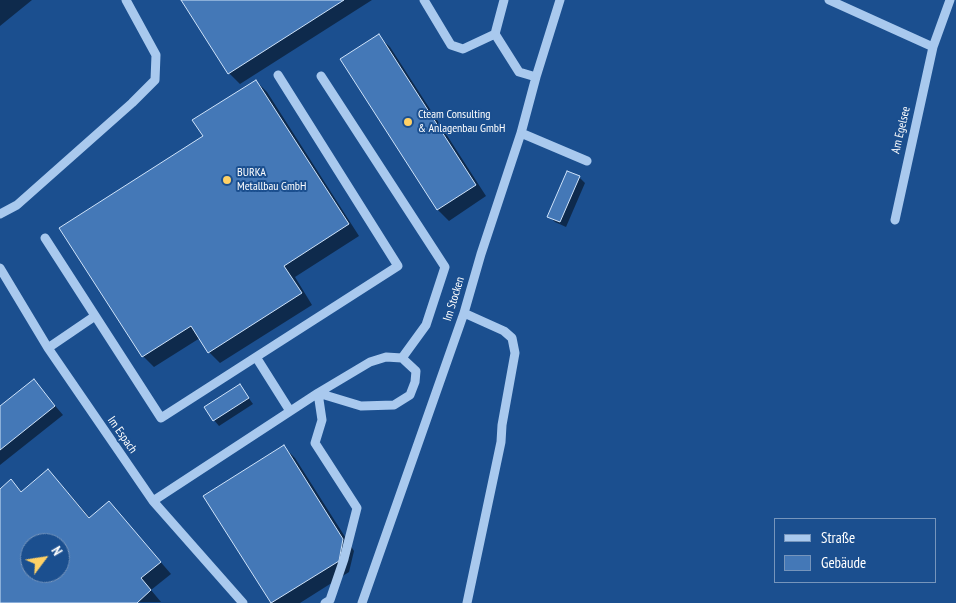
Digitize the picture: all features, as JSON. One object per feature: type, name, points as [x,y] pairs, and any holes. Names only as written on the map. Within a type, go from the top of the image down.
[{"type":"street","points":[[0,214],[17,205],[155,80],[156,55],[126,0]]},
{"type":"street","points":[[424,0],[452,45],[463,49],[495,34]]},
{"type":"street","points":[[504,0],[495,34],[519,72],[536,77]]},
{"type":"street","name":"Im Stocken","points":[[362,603],[464,313],[481,254],[521,133],[560,0]]},
{"type":"street","points":[[829,0],[934,47]]},
{"type":"street","name":"Am Egelsee","points":[[895,220],[934,47],[950,0]]},
{"type":"street","points":[[45,238],[161,418],[398,266],[278,75]]},
{"type":"street","points":[[321,76],[445,267],[426,325],[402,358]]},
{"type":"street","points":[[521,133],[587,161]]},
{"type":"street","name":"Im Espach","points":[[0,268],[48,348],[153,501],[243,603]]},
{"type":"street","points":[[464,313],[504,331],[512,338],[515,353],[500,442],[466,603]]},
{"type":"street","points":[[48,348],[95,316]]},
{"type":"street","points":[[256,357],[290,411]]},
{"type":"street","points":[[153,501],[318,393],[370,362],[386,357],[402,358],[416,371],[415,382],[410,396],[394,405],[361,406],[318,393]]},
{"type":"street","points":[[318,393],[322,420],[315,443],[358,508],[330,600],[325,603]]},
{"type":"building","points":[[181,0],[344,0],[228,74]]},
{"type":"building","name":"Cteam Consulting & Anlagenbau GmbH","points":[[379,34],[476,185],[437,210],[340,59]]},
{"type":"building","name":"BURKA Metallbau GmbH","points":[[256,80],[349,224],[284,266],[302,293],[208,353],[191,326],[142,357],[59,228],[203,136],[192,120]]},
{"type":"building","points":[[567,171],[580,176],[560,222],[547,217]]},
{"type":"building","points":[[34,379],[55,406],[0,450],[0,406]]},
{"type":"building","points":[[240,384],[249,398],[213,421],[204,407]]},
{"type":"building","points":[[284,445],[343,539],[339,561],[271,603],[203,496]]},
{"type":"building","points":[[48,469],[89,518],[109,501],[161,562],[141,578],[151,590],[137,603],[0,603],[0,489],[11,479],[21,492]]},
{"type":"place","name":"Cteam Consulting & Anlagenbau GmbH","points":[[408,122]]},
{"type":"place","name":"BURKA Metallbau GmbH","points":[[227,180]]}]
